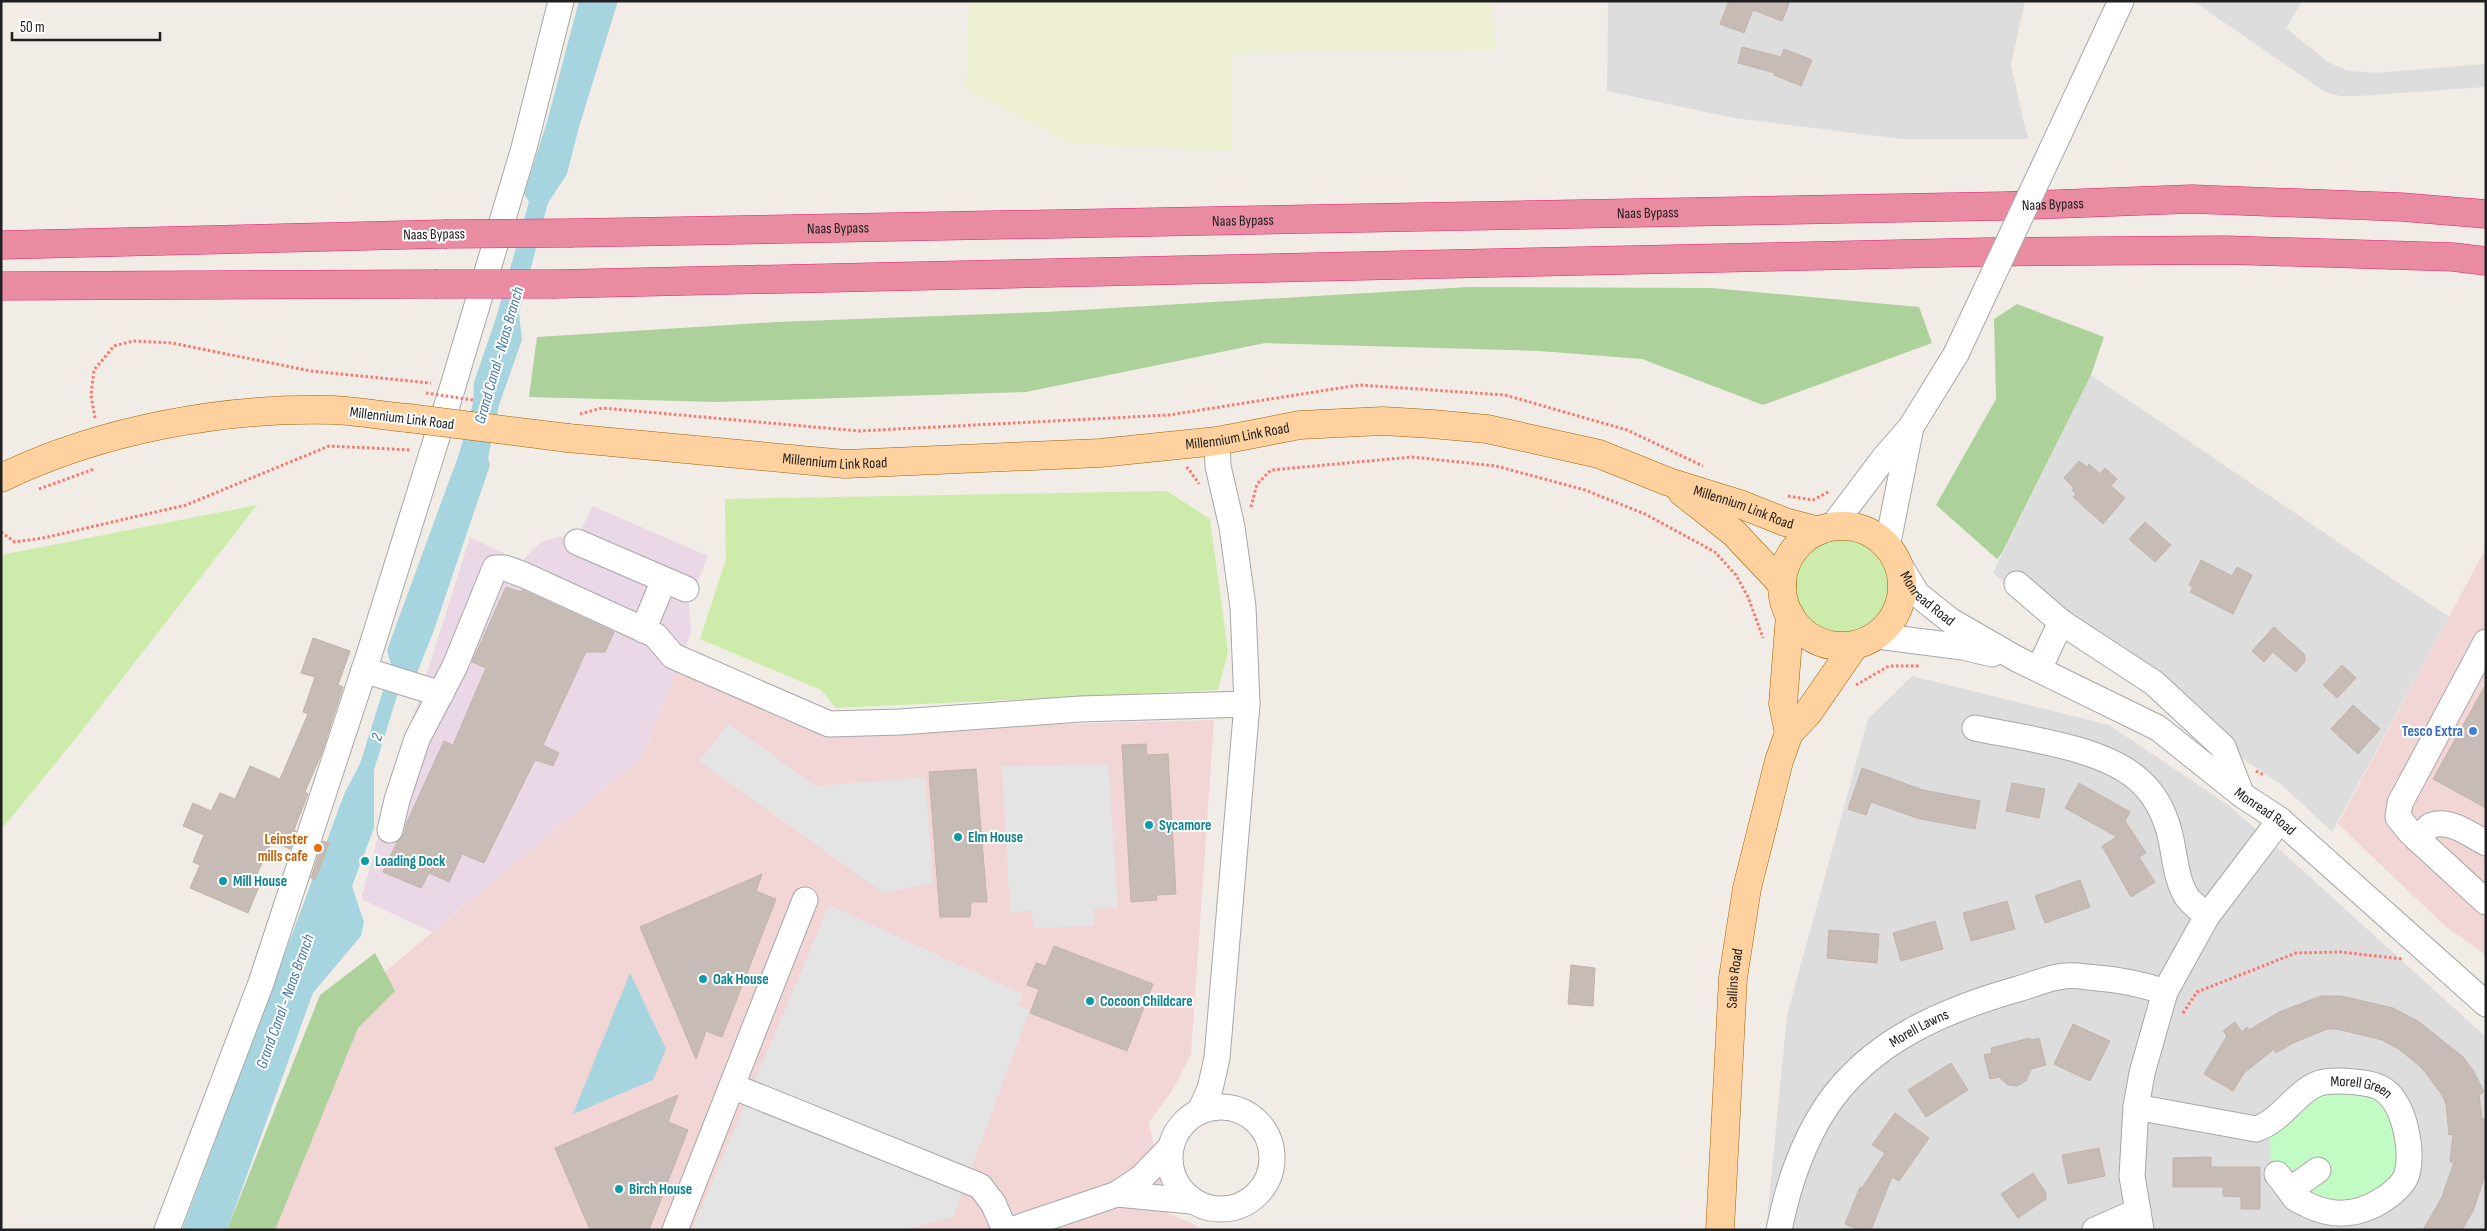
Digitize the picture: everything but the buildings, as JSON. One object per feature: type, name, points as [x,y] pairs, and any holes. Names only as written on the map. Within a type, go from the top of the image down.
[{"type":"highway","name":"Naas Bypass","points":[[1,245],[444,234],[2004,206],[2192,199],[2401,207],[2486,214]]},
{"type":"highway","points":[[1,286],[556,284],[1996,252],[2226,250],[2453,258],[2486,261]]},
{"type":"main road","name":"Millennium Link Road","points":[[1,478],[52,457],[114,437],[195,418],[251,413],[333,410],[408,418],[571,427],[845,464],[1100,454],[1217,441],[1300,425],[1383,421],[1488,429],[1567,446],[1599,454],[1669,482],[1740,504],[1785,522],[1826,529]]},
{"type":"main road","name":"Millennium Link Road","points":[[1669,482],[1734,533],[1782,584]]},
{"type":"main road","points":[[1852,527],[1872,534],[1892,554],[1902,577],[1902,594],[1898,610],[1889,624],[1866,640],[1836,646],[1818,641],[1802,630],[1790,615],[1784,600],[1782,584],[1785,568],[1793,552],[1804,540],[1826,529],[1852,527]]},
{"type":"main road","points":[[1789,733],[1783,704],[1790,615]]},
{"type":"main road","name":"Sallins Road","points":[[1720,1230],[1733,978],[1747,888],[1779,761],[1789,733],[1808,713],[1866,640]]},
{"type":"street","points":[[166,1230],[262,983],[375,673],[453,386],[524,148],[561,1]]},
{"type":"street","points":[[1826,529],[1911,427],[1956,354],[2121,1]]},
{"type":"street","points":[[1892,554],[1911,427]]},
{"type":"street","points":[[1011,1230],[1117,1194],[1142,1178],[1170,1148],[1181,1127],[1200,1111],[1210,1089],[1217,1058],[1247,704],[1243,607],[1232,526],[1218,466],[1217,441]]},
{"type":"street","points":[[577,542],[675,585],[643,630]]},
{"type":"street","name":"Monread Road","points":[[1892,554],[1917,594],[1972,634],[2017,659],[2158,728],[2242,795],[2280,820],[2486,1004]]},
{"type":"street","points":[[390,830],[397,800],[417,739],[441,694],[495,568],[505,568],[524,575],[655,635],[673,656],[829,724],[900,722],[1080,709],[1247,704]]},
{"type":"street","points":[[2017,584],[2061,622],[2154,683],[2223,748],[2242,795]]},
{"type":"street","points":[[2039,669],[2061,622]]},
{"type":"street","name":"Monread Road","points":[[1866,640],[1962,647],[2017,659]]},
{"type":"street","points":[[2486,642],[2400,803],[2398,817],[2417,839],[2486,902]]},
{"type":"street","points":[[375,673],[441,694]]},
{"type":"street","points":[[1975,728],[2078,749],[2114,765],[2141,781],[2160,805],[2169,830],[2182,886],[2188,899],[2207,916]]},
{"type":"street","points":[[2095,1230],[2140,1220],[2132,1176],[2136,1107],[2142,1073],[2165,992],[2207,916],[2280,820]]},
{"type":"street","points":[[2417,839],[2431,825],[2443,824],[2459,829],[2486,843]]},
{"type":"street","points":[[675,1230],[805,900]]},
{"type":"street","name":"Morell Lawns","points":[[1779,1230],[1788,1189],[1807,1138],[1827,1106],[1876,1054],[1907,1031],[1981,999],[2065,976],[2123,979],[2165,992]]},
{"type":"street","points":[[1170,1148],[1173,1178],[1180,1190],[1191,1201],[1205,1208],[1220,1210],[1237,1219],[1251,1201],[1263,1190],[1271,1174],[1273,1158],[1270,1141],[1262,1126],[1228,1093],[1217,1058]]},
{"type":"street","name":"Morell Green","points":[[2136,1107],[2256,1129],[2267,1126],[2280,1116],[2311,1086],[2324,1082],[2361,1082],[2383,1090],[2397,1106],[2410,1142],[2406,1176],[2393,1193],[2379,1202],[2351,1214],[2322,1212],[2296,1199],[2284,1182],[2318,1170]]},
{"type":"street","points":[[732,1086],[980,1186],[994,1203],[1005,1230]]},
{"type":"street","points":[[1200,1111],[1216,1107],[1234,1108],[1249,1115]]},
{"type":"street","points":[[1117,1194],[1191,1201]]},
{"type":"path","points":[[96,419],[91,395],[94,370],[114,346],[133,341],[172,343],[311,371],[435,383]]},
{"type":"path","points":[[571,427],[602,408],[859,431],[1169,415],[1359,385],[1505,395],[1627,430],[1705,467]]},
{"type":"path","points":[[1,532],[15,542],[43,538],[186,505],[329,446],[414,450]]},
{"type":"path","points":[[1252,514],[1251,507],[1257,484],[1271,470],[1412,457],[1496,466],[1585,490],[1645,514],[1715,552],[1736,576],[1748,597],[1765,644]]},
{"type":"path","points":[[38,489],[101,466]]},
{"type":"path","points":[[1778,495],[1813,500],[1835,489]]},
{"type":"path","points":[[1851,688],[1889,666],[1925,666]]},
{"type":"path","points":[[2182,1020],[2184,1012],[2197,992],[2296,953],[2340,952],[2409,960]]},
{"type":"shaded area","points":[[1608,1],[2025,1],[2011,65],[2028,139],[1901,139],[1734,118],[1607,91]]},
{"type":"shaded area","points":[[2193,1],[2302,1],[2286,28],[2328,62],[2346,70],[2373,73],[2486,64],[2486,87],[2359,96],[2340,96],[2325,92]]},
{"type":"shaded area","points":[[2091,375],[2449,617],[2332,832],[2283,786],[2154,699],[1993,573]]},
{"type":"shaded area","points":[[593,506],[708,556],[689,602],[691,633],[642,757],[432,932],[361,899],[399,761],[470,537],[521,562],[542,541],[579,533]]},
{"type":"shaded area","points":[[2486,548],[2486,955],[2445,926],[2338,824]]},
{"type":"shaded area","points":[[675,672],[828,730],[1214,720],[1191,1054],[1172,1091],[1149,1122],[1167,1213],[1196,1225],[1200,1230],[255,1230],[337,1012],[642,757]]},
{"type":"shaded area","points":[[1912,676],[2109,725],[2227,804],[2486,1037],[2486,1230],[1766,1230],[1787,1015],[1868,719]]},
{"type":"shaded area","points":[[729,723],[815,786],[925,777],[933,883],[883,893],[699,761]]},
{"type":"shaded area","points":[[1108,764],[1118,908],[1094,909],[1094,926],[1033,928],[1032,910],[1010,913],[1002,766]]},
{"type":"shaded area","points":[[829,905],[1023,994],[1018,1005],[1030,1010],[953,1217],[904,1230],[692,1230]]},
{"type":"green space","points":[[969,1],[1490,1],[1496,49],[1232,53],[1231,151],[1071,143],[966,89]]},
{"type":"green space","points":[[1468,287],[1712,288],[1919,307],[1932,343],[1763,405],[1642,359],[1539,351],[1265,343],[1026,392],[716,402],[529,397],[537,337],[777,322],[1046,312]]},
{"type":"green space","points":[[2017,304],[2104,337],[2091,375],[2002,553],[1997,559],[1936,505],[1996,399],[1994,319]]},
{"type":"green space","points":[[1167,491],[1210,519],[1228,652],[1218,690],[836,708],[821,690],[700,639],[726,559],[725,499]]},
{"type":"green space","points":[[257,505],[76,738],[1,830],[1,555]]},
{"type":"green space","points":[[1843,539],[1861,543],[1877,553],[1887,569],[1891,587],[1887,605],[1877,621],[1861,631],[1843,635],[1825,631],[1809,621],[1799,605],[1795,587],[1799,569],[1809,553],[1825,543]]},
{"type":"green space","points":[[375,953],[395,991],[358,1028],[275,1230],[227,1230],[320,995]]},
{"type":"green space","points":[[2330,1089],[2364,1092],[2381,1103],[2391,1120],[2401,1148],[2393,1174],[2381,1189],[2345,1206],[2322,1201],[2310,1191],[2314,1182],[2326,1173],[2319,1157],[2293,1170],[2282,1165],[2271,1171],[2270,1136],[2303,1101]]},
{"type":"water","points":[[579,1],[618,1],[579,127],[567,174],[548,203],[519,313],[522,340],[499,405],[488,458],[490,465],[434,630],[417,673],[404,674],[374,770],[374,828],[352,886],[364,922],[361,936],[313,993],[227,1230],[182,1230],[345,792],[360,764],[391,665],[387,650],[459,454],[473,403],[474,382],[496,318],[529,202],[524,194],[547,122]]},
{"type":"water","points":[[630,973],[666,1049],[653,1080],[573,1114]]},
{"type":"place","name":"Tesco Extra","points":[[2473,731]]},
{"type":"place","name":"Sycamore","points":[[1149,825]]},
{"type":"place","name":"Elm House","points":[[958,837]]},
{"type":"place","name":"Leinster mills cafe","points":[[318,848]]},
{"type":"place","name":"Loading Dock","points":[[365,861]]},
{"type":"place","name":"Mill House","points":[[223,881]]},
{"type":"place","name":"Oak House","points":[[703,979]]},
{"type":"place","name":"Cocoon Childcare","points":[[1090,1001]]},
{"type":"place","name":"Birch House","points":[[619,1189]]},
{"type":"water label","name":"Grand Canal - Naas Branch","points":[[498,355]]},
{"type":"water label","name":"2","points":[[376,737]]},
{"type":"water label","name":"Grand Canal - Naas Branch","points":[[284,1001]]}]
